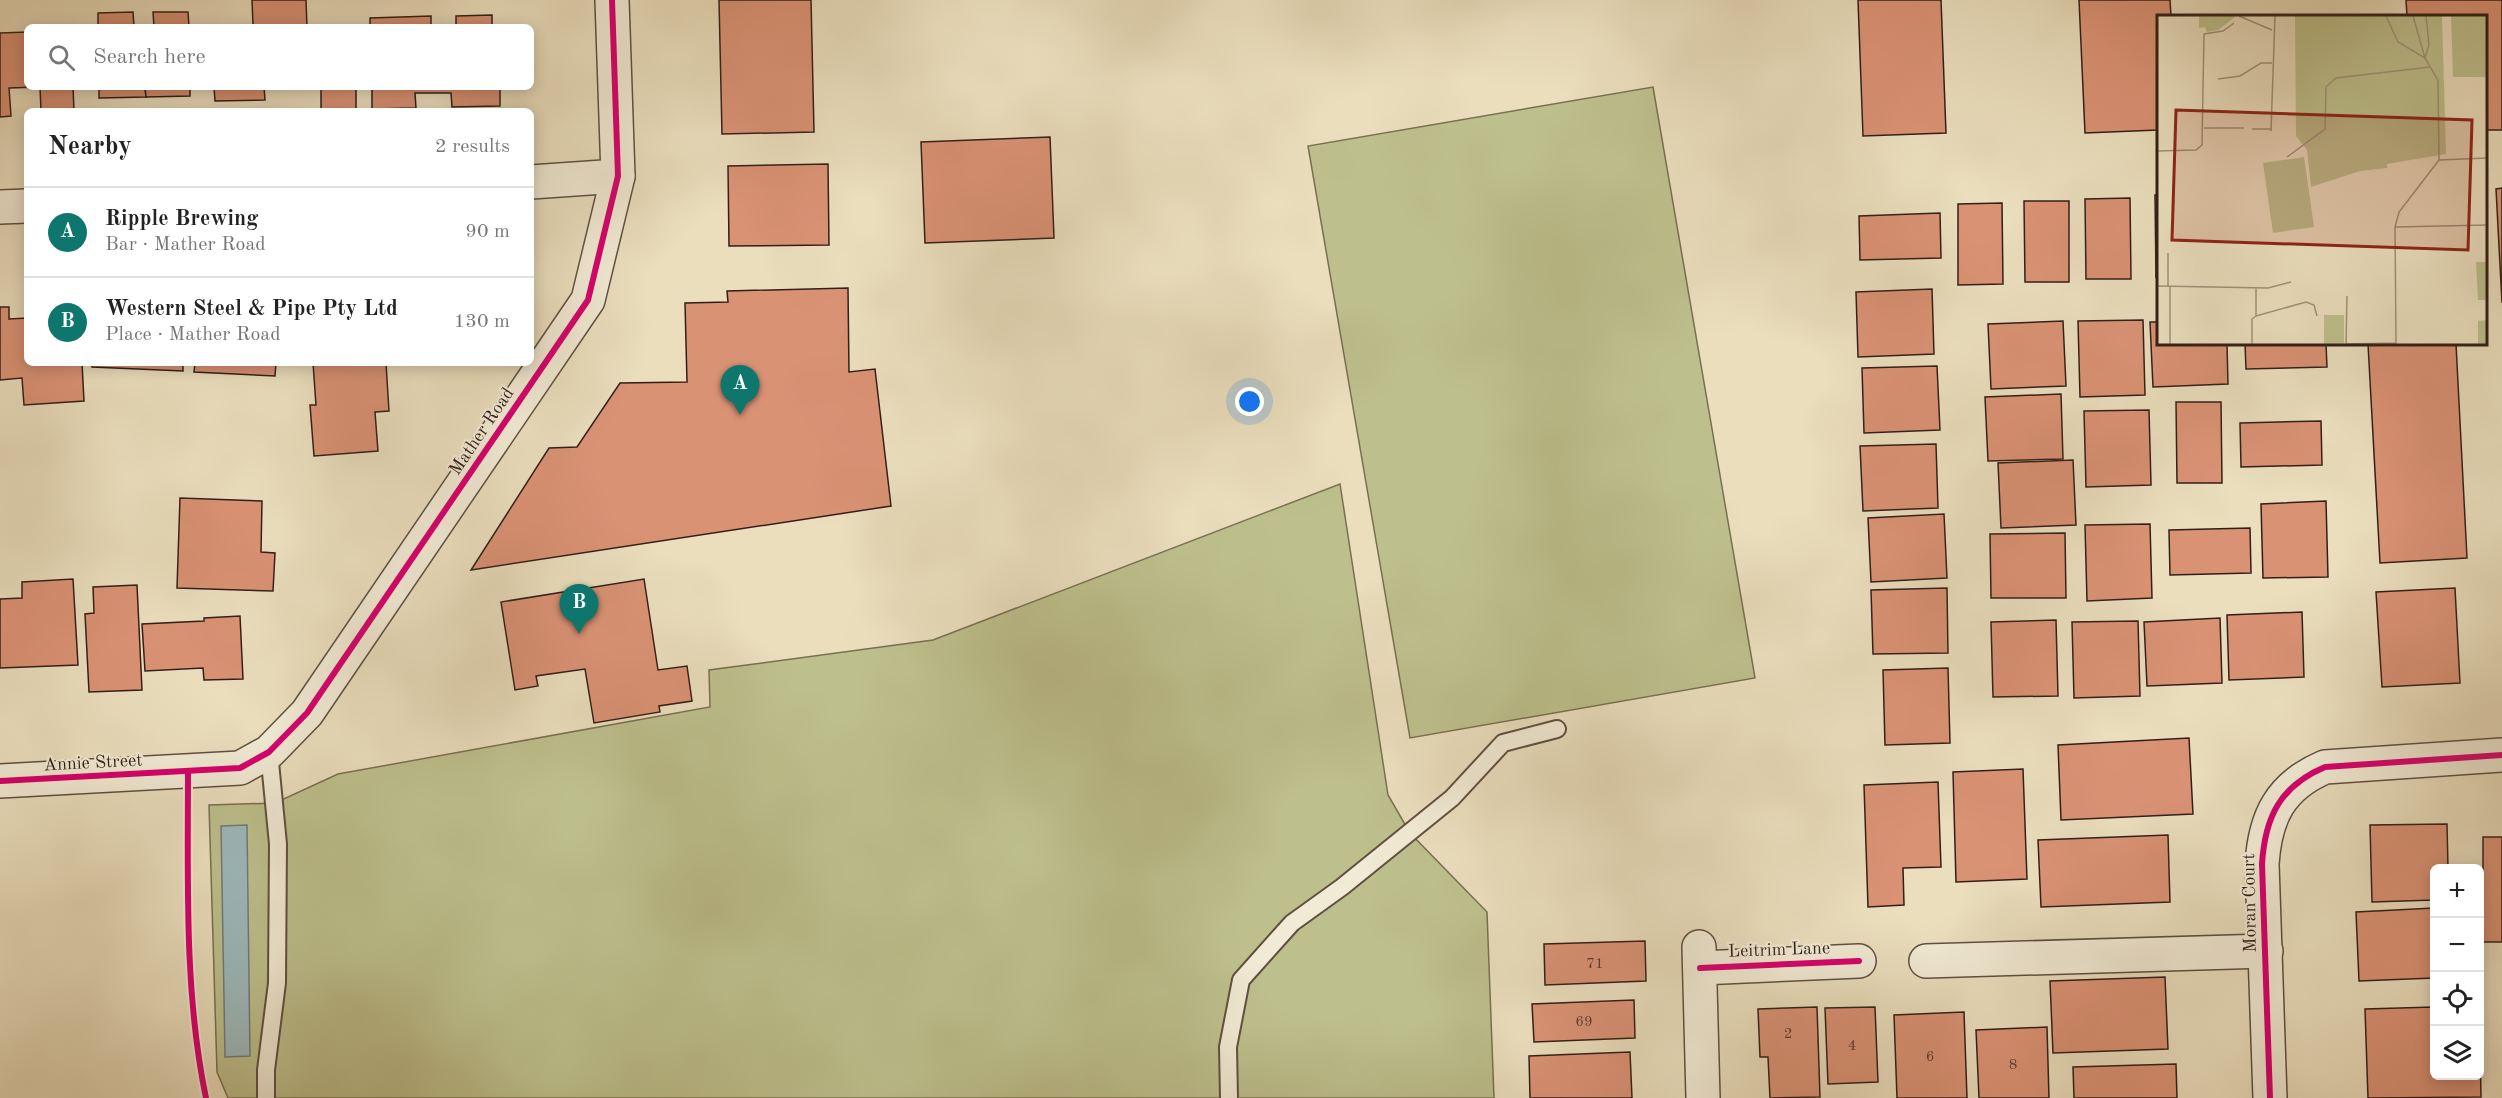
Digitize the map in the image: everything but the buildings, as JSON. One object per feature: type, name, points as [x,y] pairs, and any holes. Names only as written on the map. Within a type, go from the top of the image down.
[{"type":"street","name":"Mather Road","points":[[188,772],[240,768],[269,752],[307,713],[588,300],[618,176],[612,0]]},
{"type":"street","points":[[534,182],[618,176]]},
{"type":"street","points":[[0,207],[24,206]]},
{"type":"street","name":"Moran Court","points":[[2270,1098],[2263,841],[2276,807],[2285,793],[2300,781],[2325,767],[2502,754]]},
{"type":"street","name":"Annie Street","points":[[0,781],[188,772]]},
{"type":"street","points":[[1926,961],[2266,951]]},
{"type":"street","name":"Leitrim Lane","points":[[1702,1098],[1700,957],[1859,961]]},
{"type":"lane","points":[[1229,1098],[1228,1047],[1241,980],[1292,923],[1359,873],[1452,798],[1503,743],[1557,729]]},
{"type":"lane","points":[[266,1098],[266,1070],[277,983],[278,879],[278,844],[269,752]]},
{"type":"green space","points":[[1653,87],[1755,678],[1410,738],[1308,146]]},
{"type":"green space","points":[[1340,484],[1388,795],[1410,833],[1487,912],[1494,1098],[228,1098],[217,1072],[209,805],[275,803],[338,774],[710,707],[709,670],[933,640]]},
{"type":"water","points":[[247,825],[250,1056],[225,1057],[221,826]]},
{"type":"cycle path","points":[[0,781],[240,768],[269,752],[307,713],[588,300],[618,176],[612,0]]},
{"type":"cycle path","points":[[2270,1098],[2262,864],[2267,832],[2278,805],[2297,784],[2325,767],[2502,755]]},
{"type":"cycle path","points":[[188,772],[191,977],[194,1018],[206,1098]]},
{"type":"cycle path","points":[[1700,968],[1859,961]]},
{"type":"place","name":"Ripple Brewing","points":[[740,415]]},
{"type":"place","name":"Western Steel & Pipe Pty Ltd","points":[[579,634]]}]
